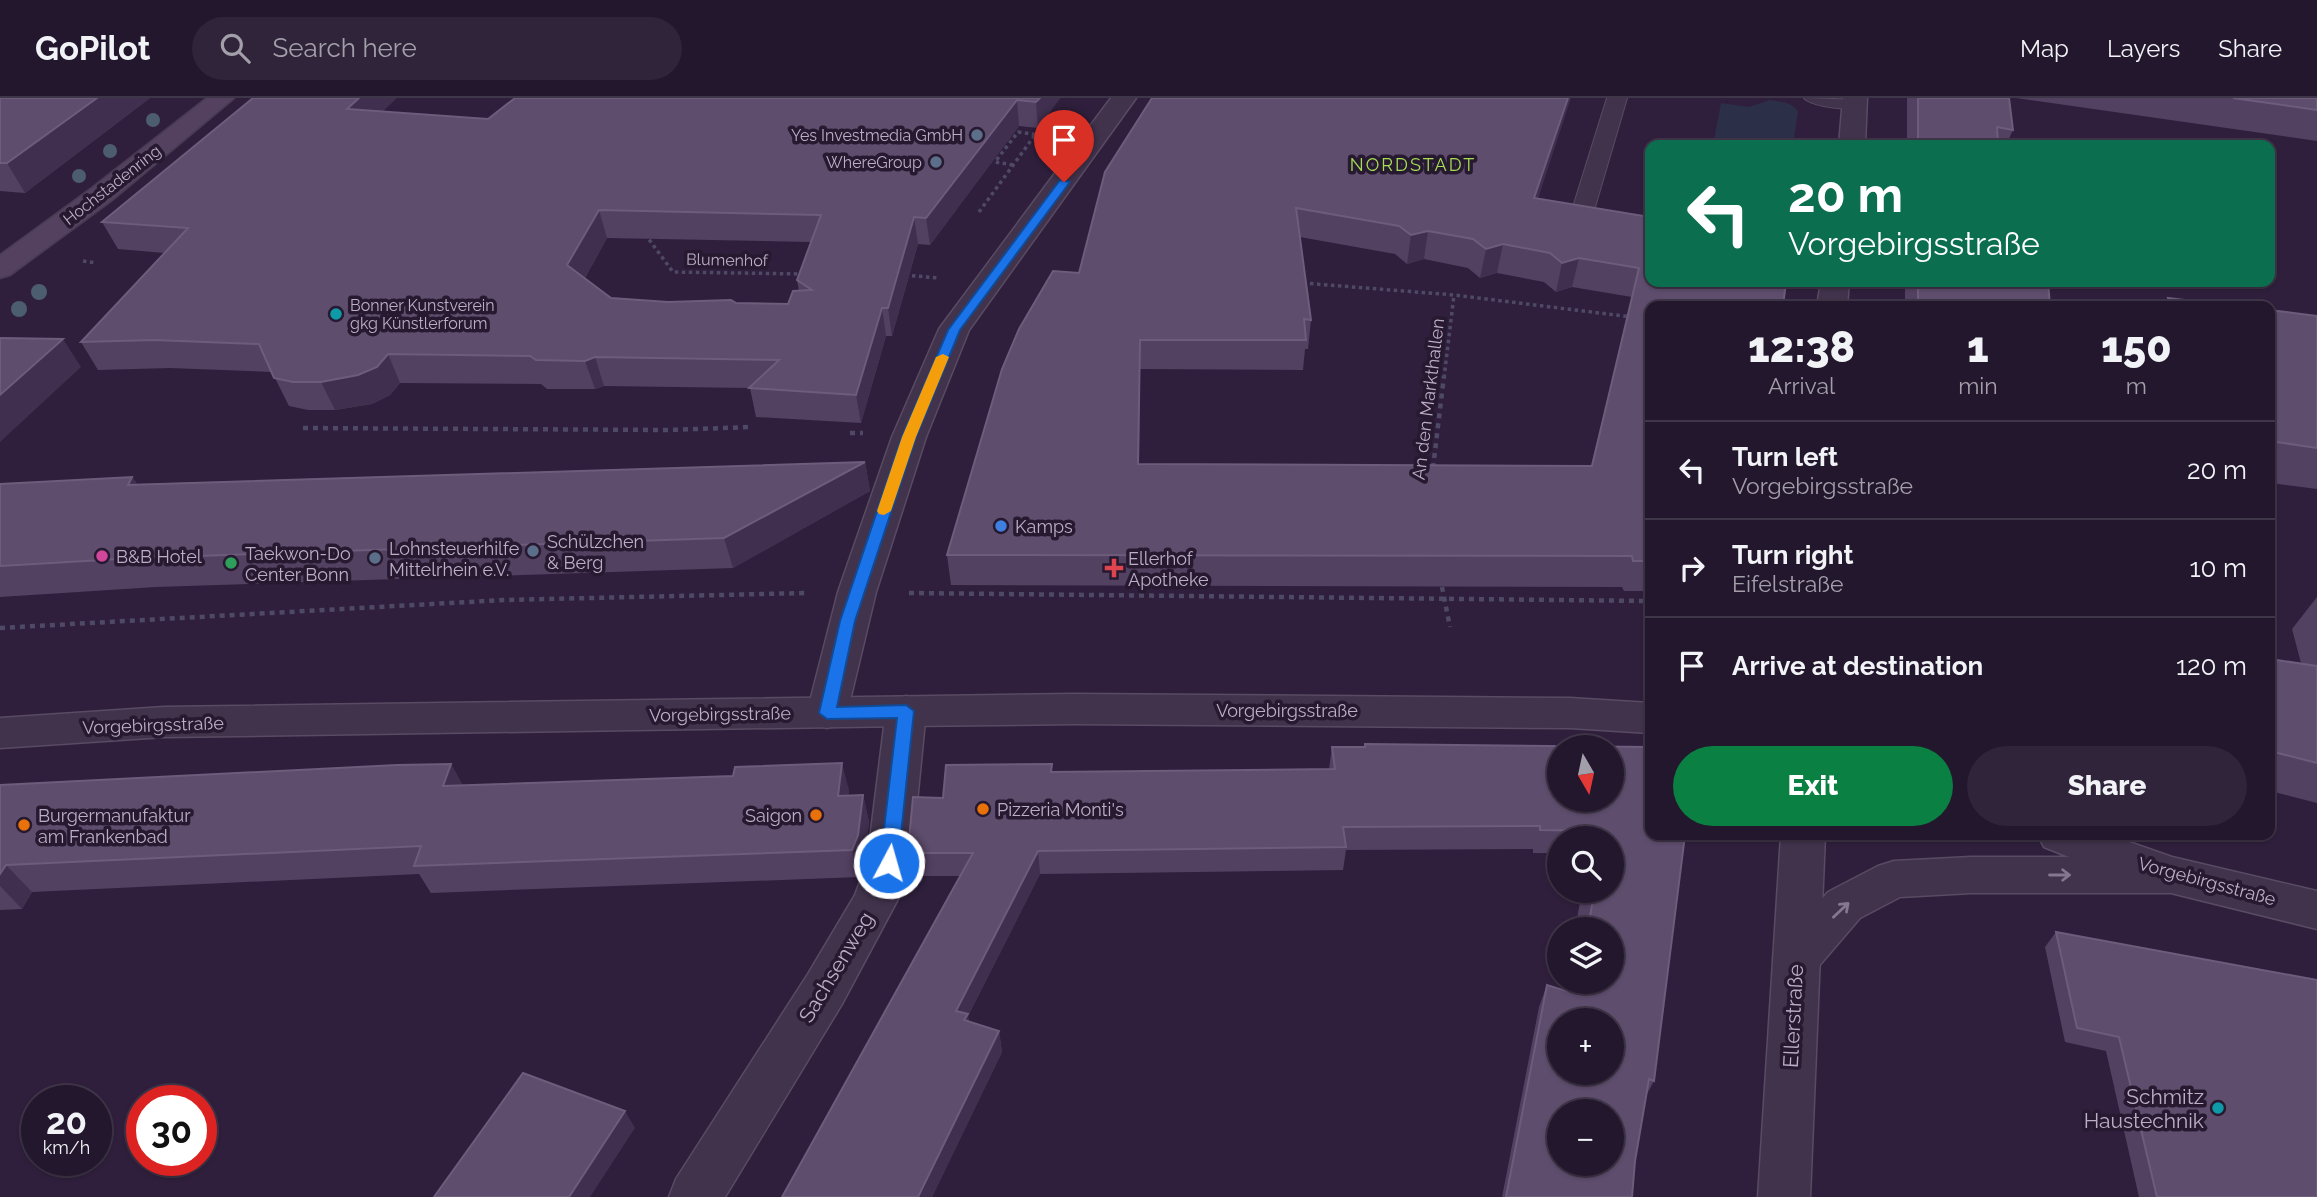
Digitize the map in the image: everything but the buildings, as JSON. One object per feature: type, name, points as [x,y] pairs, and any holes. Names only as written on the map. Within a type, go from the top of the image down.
[{"type":"main road","name":"Hochstadenring","points":[[0,269],[102,194],[222,98]]},
{"type":"street","points":[[827,713],[848,621],[909,437],[954,330],[1124,98]]},
{"type":"street","points":[[1852,140],[1855,101]]},
{"type":"street","name":"Vorgebirgsstraße","points":[[0,733],[164,722],[906,711],[1570,713],[1645,718]]},
{"type":"street","name":"Sachsenweg","points":[[695,1197],[825,989],[875,901],[889,863],[906,711]]},
{"type":"street","name":"Ellerstraße","points":[[1784,1197],[1803,840]]},
{"type":"street","name":"Vorgebirgsstraße","points":[[2073,840],[2171,875],[2317,910]]},
{"type":"street","points":[[1796,960],[1844,905],[1895,879],[1971,875],[2171,875]]},
{"type":"lane","points":[[1584,207],[1617,98]]},
{"type":"lane","points":[[1814,98],[1855,101]]},
{"type":"path","points":[[1013,165],[995,162],[1018,132],[1028,133]]},
{"type":"path","points":[[979,212],[1035,135]]},
{"type":"path","name":"Blumenhof","points":[[641,230],[673,272],[805,274]]},
{"type":"path","points":[[902,275],[927,276],[987,287]]},
{"type":"path","name":"An den Markthallen","points":[[1296,283],[1454,295],[1637,318]]},
{"type":"path","name":"An den Markthallen","points":[[1432,479],[1454,295]]},
{"type":"path","points":[[303,428],[669,430],[751,427]]},
{"type":"path","points":[[1442,587],[1450,627]]},
{"type":"shaded area","points":[[1770,100],[1795,108],[1798,111],[1794,140],[1714,140],[1721,103],[1749,107]]},
{"type":"slow traffic","points":[[884,511],[909,437],[943,357]]},
{"type":"place","name":"Yes Investmedia GmbH","points":[[977,135]]},
{"type":"place","name":"WhereGroup","points":[[936,162]]},
{"type":"place","name":"Bonner Kunstverein gkg Künstlerforum","points":[[336,314]]},
{"type":"place","name":"Kamps","points":[[1001,526]]},
{"type":"place","name":"Schülzchen & Berg","points":[[533,551]]},
{"type":"place","name":"B&B Hotel","points":[[102,556]]},
{"type":"place","name":"Lohnsteuerhilfe Mittelrhein e.V.","points":[[375,558]]},
{"type":"place","name":"Taekwon-Do Center Bonn","points":[[231,563]]},
{"type":"place","name":"Ellerhof Apotheke","points":[[1114,568]]},
{"type":"place","name":"Pizzeria Monti's","points":[[983,809]]},
{"type":"place","name":"Saigon","points":[[816,815]]},
{"type":"place","name":"Burgermanufaktur am Frankenbad","points":[[24,825]]},
{"type":"place","name":"Schmitz Haustechnik","points":[[2218,1108]]},
{"type":"district","name":"NORDSTADT","points":[[1413,164]]},
{"type":"route","points":[[889,863],[906,711],[827,713],[848,621],[909,437],[954,330],[1064,182]]}]
